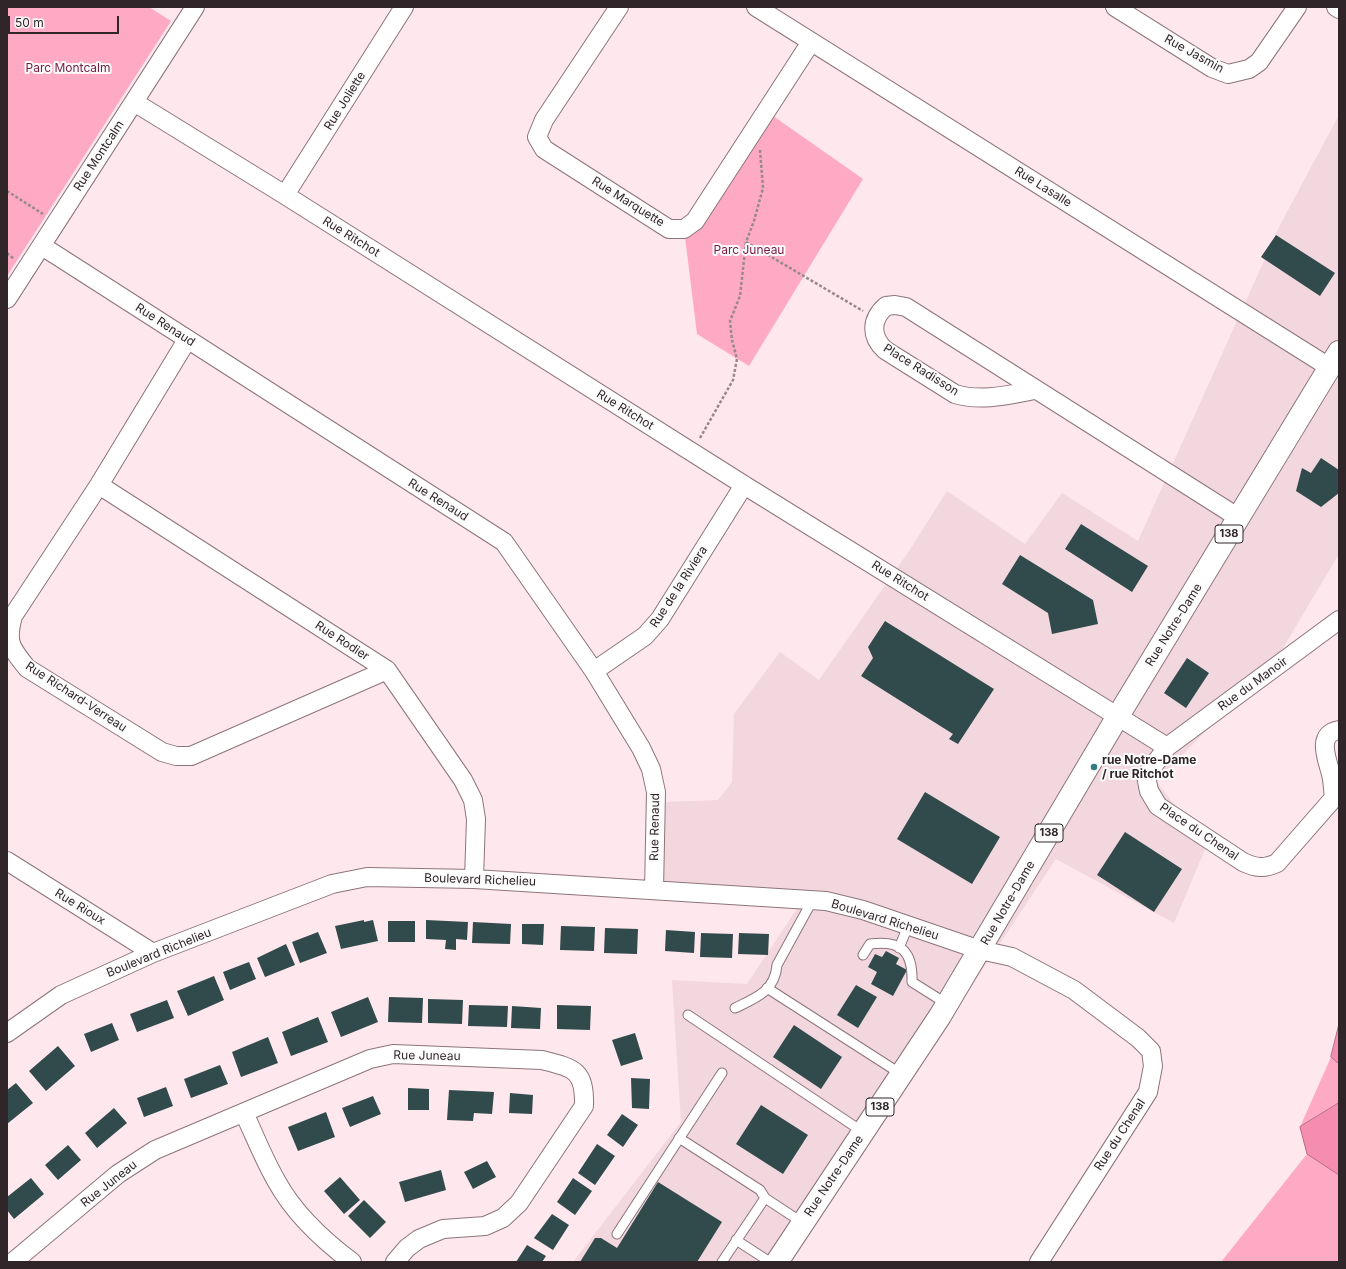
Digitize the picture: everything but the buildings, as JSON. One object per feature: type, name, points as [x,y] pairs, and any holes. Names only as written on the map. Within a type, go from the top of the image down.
[{"type":"main road","name":"Rue Notre-Dame","points":[[777,1262],[947,1004],[1118,716],[1334,359]]},
{"type":"street","name":"Rue Joliette","points":[[285,195],[404,7]]},
{"type":"street","name":"Rue Marquette","points":[[619,7],[544,120],[537,137],[544,149],[670,229],[684,229],[695,221],[811,42]]},
{"type":"street","name":"Rue Lasalle","points":[[756,7],[811,42],[1334,359]]},
{"type":"street","name":"Rue Jasmin","points":[[1115,7],[1212,68],[1228,74],[1249,69],[1259,62],[1297,7]]},
{"type":"street","name":"Rue Montcalm","points":[[7,299],[134,102],[189,9]]},
{"type":"street","name":"Rue Ritchot","points":[[134,102],[285,195],[744,485],[1118,716]]},
{"type":"street","name":"Rue Renaud","points":[[42,246],[504,542],[594,671],[641,748],[651,769],[656,792],[654,890]]},
{"type":"street","points":[[875,318],[886,306],[895,305],[906,307],[1239,518]]},
{"type":"street","name":"Place Radisson","points":[[875,318],[874,335],[878,343],[885,350],[955,394],[965,397],[986,399],[1035,390]]},
{"type":"street","name":"Rue Richard-Verreau","points":[[187,340],[99,485],[13,616],[8,634],[13,652],[27,668],[162,752],[176,756],[191,756],[387,670]]},
{"type":"street","name":"Rue Rodier","points":[[99,485],[387,670],[463,780],[473,800],[476,819],[474,879]]},
{"type":"street","name":"Rue de la Riviera","points":[[594,671],[645,636],[660,619],[744,485]]},
{"type":"street","name":"Rue du Manoir","points":[[1167,747],[1339,620]]},
{"type":"street","points":[[1118,716],[1167,747]]},
{"type":"street","name":"Place du Chenal","points":[[1167,747],[1146,776],[1149,791],[1158,806],[1243,862],[1254,867],[1267,868],[1277,864],[1336,796],[1324,748],[1326,738],[1334,730],[1339,730]]},
{"type":"street","name":"Rue Rioux","points":[[7,861],[153,953]]},
{"type":"street","name":"Boulevard Richelieu","points":[[7,1032],[61,995],[153,953],[332,884],[367,877],[474,879],[812,900],[863,910],[980,950]]},
{"type":"street","name":"Rue du Chenal","points":[[980,950],[1012,956],[1074,990],[1138,1038],[1151,1051],[1153,1066],[1148,1092],[1039,1262]]},
{"type":"street","name":"Rue Juneau","points":[[13,1262],[118,1174],[155,1150],[370,1059],[393,1054],[542,1060],[563,1065],[578,1073],[584,1088],[584,1106],[519,1202],[503,1218],[485,1226],[443,1229],[420,1239],[407,1248],[395,1262]]},
{"type":"street","points":[[244,1113],[277,1183],[300,1214],[334,1248],[352,1262]]},
{"type":"lane","points":[[736,1008],[762,995],[776,977],[777,965],[812,900]]},
{"type":"lane","points":[[899,948],[908,926]]},
{"type":"lane","points":[[863,955],[870,944],[885,942],[899,948],[909,956],[912,968],[912,982],[947,1004]]},
{"type":"lane","points":[[767,988],[902,1074]]},
{"type":"lane","points":[[688,1014],[863,1132]]},
{"type":"lane","points":[[617,1234],[722,1073]]},
{"type":"lane","points":[[680,1138],[760,1190],[765,1198],[803,1223]]},
{"type":"lane","points":[[722,1262],[765,1198]]},
{"type":"lane","points":[[736,1240],[770,1262]]},
{"type":"path","points":[[692,452],[733,380],[737,359],[732,340],[730,321],[740,296],[746,242],[754,221],[763,188],[757,126]]},
{"type":"path","points":[[7,191],[56,223]]},
{"type":"path","points":[[746,242],[875,318]]},
{"type":"shaded area","points":[[1339,115],[1339,554],[1280,653],[1157,782],[1206,847],[1174,923],[1056,859],[788,1262],[573,1262],[681,1122],[672,980],[747,984],[806,895],[662,881],[666,802],[718,800],[732,782],[734,714],[780,652],[819,680],[909,551],[947,491],[1025,544],[1062,493],[1138,541],[1280,225]]},
{"type":"shaded area","points":[[1339,1024],[1339,1064],[1331,1057]]},
{"type":"shaded area","points":[[1339,1103],[1339,1175],[1307,1154],[1300,1127]]},
{"type":"green space","name":"Parc Montcalm","points":[[7,7],[149,7],[171,21],[7,276]]},
{"type":"green space","name":"Parc Juneau","points":[[766,111],[863,179],[749,366],[697,334],[684,229]]},
{"type":"green space","points":[[1339,1024],[1339,1262],[1221,1262],[1307,1154],[1300,1127],[1331,1057]]},
{"type":"place","name":"rue Notre-Dame / rue Ritchot","points":[[1094,767]]}]
